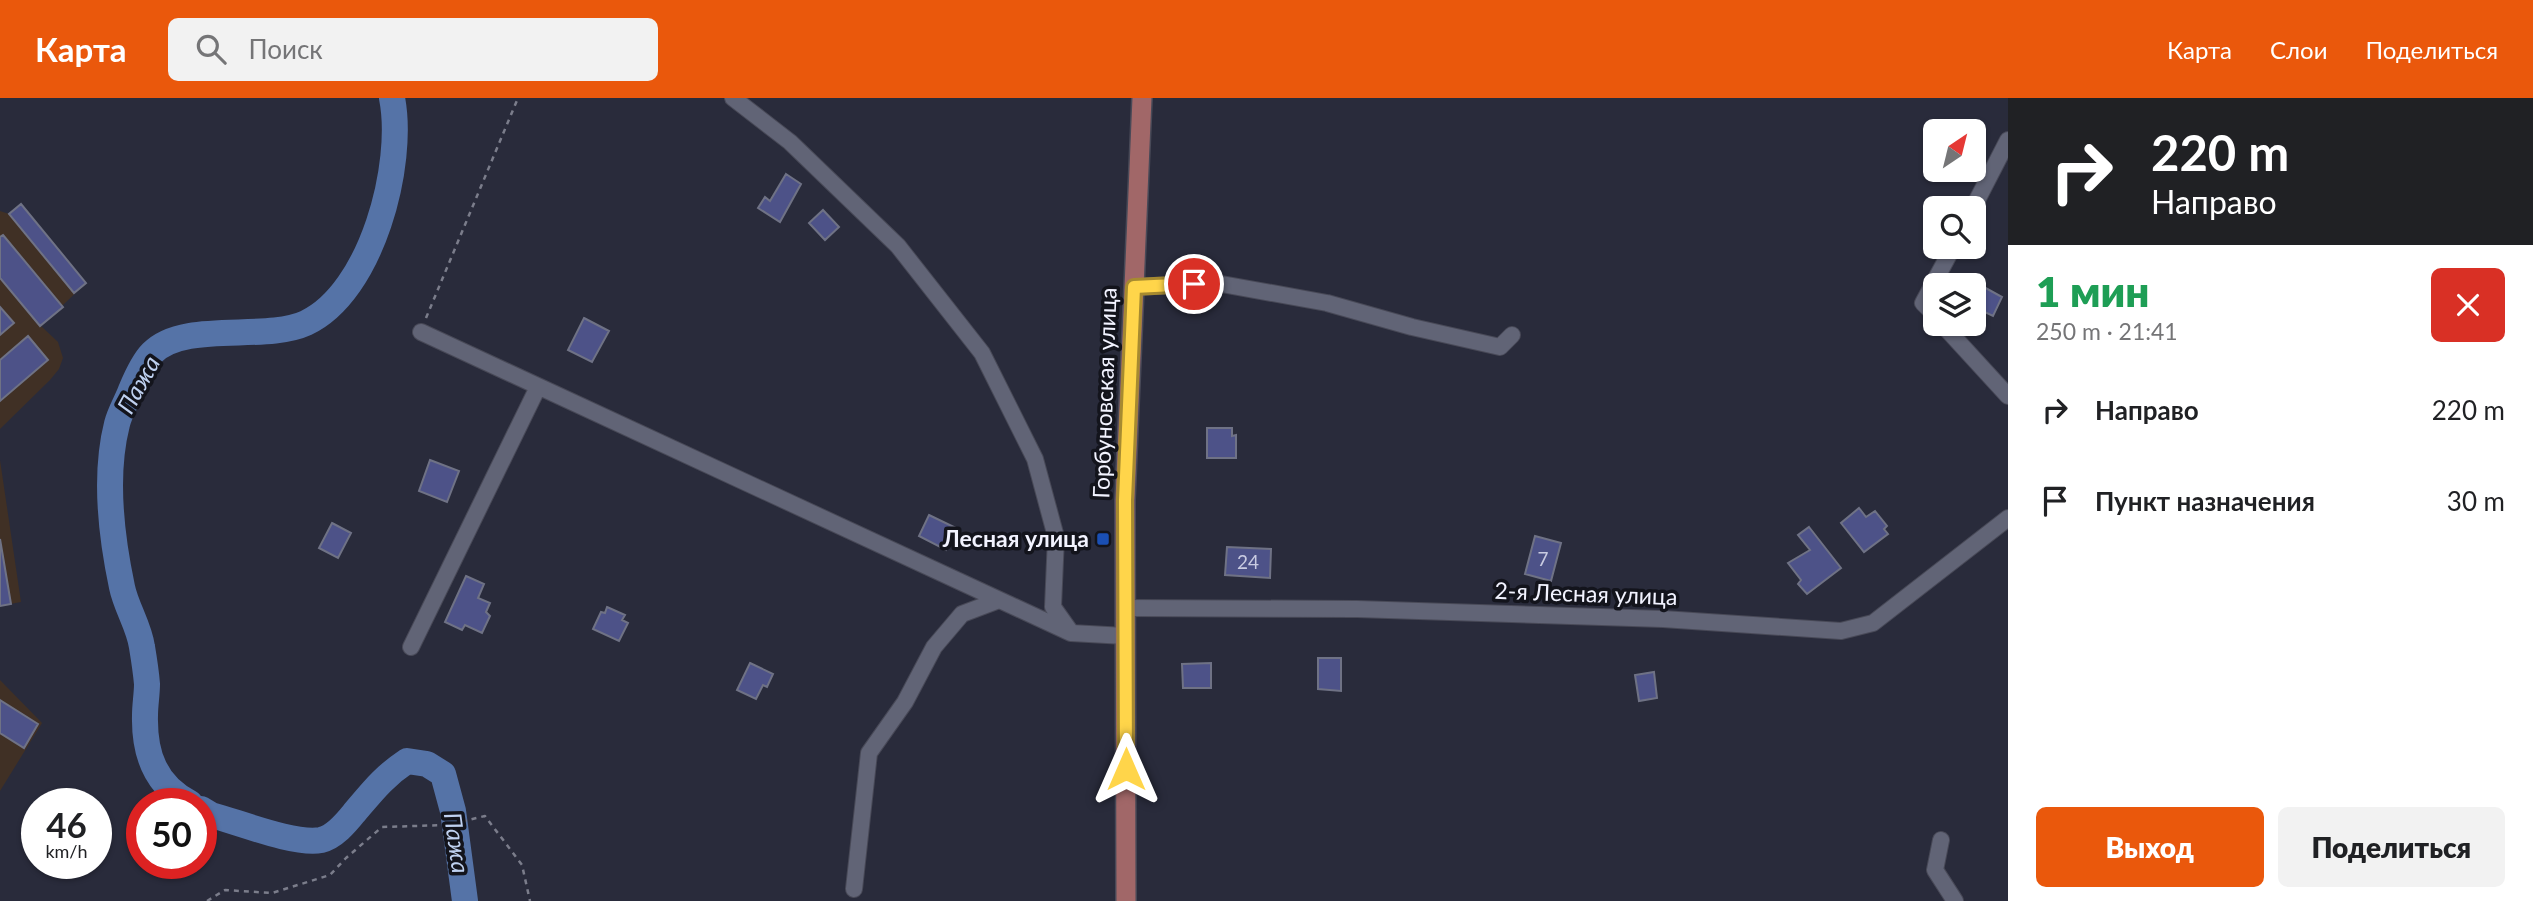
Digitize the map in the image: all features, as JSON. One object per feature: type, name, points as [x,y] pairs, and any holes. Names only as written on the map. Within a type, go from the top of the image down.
[{"type":"main road","name":"Горбуновская улица","points":[[1126,901],[1125,500],[1142,98]]},
{"type":"street","points":[[733,98],[790,142],[898,246],[982,354],[1035,459],[1056,537],[1053,607],[1071,633]]},
{"type":"street","points":[[1979,196],[2008,140]]},
{"type":"street","points":[[1134,287],[1216,283],[1327,303],[1412,327],[1500,347],[1512,335]]},
{"type":"street","points":[[421,332],[1071,633],[1125,636]]},
{"type":"street","points":[[1953,336],[2008,396]]},
{"type":"street","points":[[411,647],[538,387]]},
{"type":"street","name":"2-я Лесная улица","points":[[1125,608],[1371,610],[1663,619],[1841,631],[1872,623],[2008,518]]},
{"type":"street","points":[[854,889],[869,752],[905,702],[934,648],[962,614],[999,600]]},
{"type":"street","points":[[1941,841],[1935,870],[1955,901]]},
{"type":"path","points":[[421,332],[518,98]]},
{"type":"path","points":[[207,901],[225,890],[272,893],[330,875],[382,827],[459,824],[485,816],[522,865],[530,901]]},
{"type":"shaded area","points":[[21,204],[86,283],[41,326],[58,342],[63,358],[59,369],[0,429],[0,211],[9,214]]},
{"type":"shaded area","points":[[0,460],[21,602],[0,606]]},
{"type":"shaded area","points":[[0,680],[42,723],[0,791]]},
{"type":"building","points":[[786,174],[801,184],[780,222],[758,208],[765,197],[770,201]]},
{"type":"building","points":[[21,204],[86,283],[74,293],[9,214]]},
{"type":"building","points":[[823,210],[839,227],[825,240],[809,223]]},
{"type":"building","points":[[3,235],[63,307],[40,326],[0,278],[0,237]]},
{"type":"building","points":[[1986,288],[2002,297],[1993,316],[1986,313]]},
{"type":"building","points":[[0,307],[14,323],[0,335]]},
{"type":"building","points":[[584,318],[609,331],[592,362],[568,350]]},
{"type":"building","points":[[28,336],[48,360],[0,401],[0,360]]},
{"type":"building","points":[[1207,428],[1232,428],[1232,436],[1236,435],[1236,458],[1207,458]]},
{"type":"building","points":[[430,460],[459,471],[447,502],[419,491]]},
{"type":"building","points":[[1859,508],[1866,517],[1875,511],[1887,526],[1884,529],[1888,534],[1864,552],[1841,523]]},
{"type":"building","points":[[929,515],[956,528],[946,550],[919,536]]},
{"type":"building","points":[[332,523],[351,533],[338,558],[319,548]]},
{"type":"building","points":[[1809,527],[1841,568],[1807,594],[1798,584],[1801,580],[1788,563],[1810,550],[1798,535]]},
{"type":"building","points":[[1535,536],[1561,543],[1551,581],[1525,574]]},
{"type":"building","points":[[0,539],[11,604],[0,606]]},
{"type":"building","points":[[1227,547],[1271,549],[1270,578],[1225,575]]},
{"type":"building","points":[[466,576],[484,584],[478,598],[490,603],[486,612],[490,616],[482,633],[465,625],[462,630],[445,622]]},
{"type":"building","points":[[607,607],[625,615],[622,620],[628,623],[619,641],[593,629],[601,612],[605,613]]},
{"type":"building","points":[[1318,658],[1341,658],[1341,691],[1318,689]]},
{"type":"building","points":[[750,663],[773,674],[767,687],[763,685],[756,699],[737,690]]},
{"type":"building","points":[[1211,663],[1211,688],[1183,688],[1182,664]]},
{"type":"building","points":[[1654,672],[1657,698],[1639,701],[1635,675]]},
{"type":"building","points":[[0,700],[38,724],[24,748],[0,733]]},
{"type":"waterway","name":"Пажа","points":[[169,788],[154,767],[147,743],[147,684],[143,656],[138,632],[122,587],[115,547],[110,484],[117,424],[143,365],[152,353],[166,343],[204,334],[269,331],[306,323],[329,307],[349,284],[366,256],[379,224],[388,190],[395,125],[392,98]]},
{"type":"waterway","name":"Пажа","points":[[217,817],[282,836],[310,841],[321,840],[339,829],[378,785],[407,761],[427,764],[443,774],[453,811],[465,901]]},
{"type":"place","name":"Лесная улица","points":[[1103,539]]},
{"type":"route","points":[[1126,769],[1125,500],[1134,287],[1194,284]]}]
